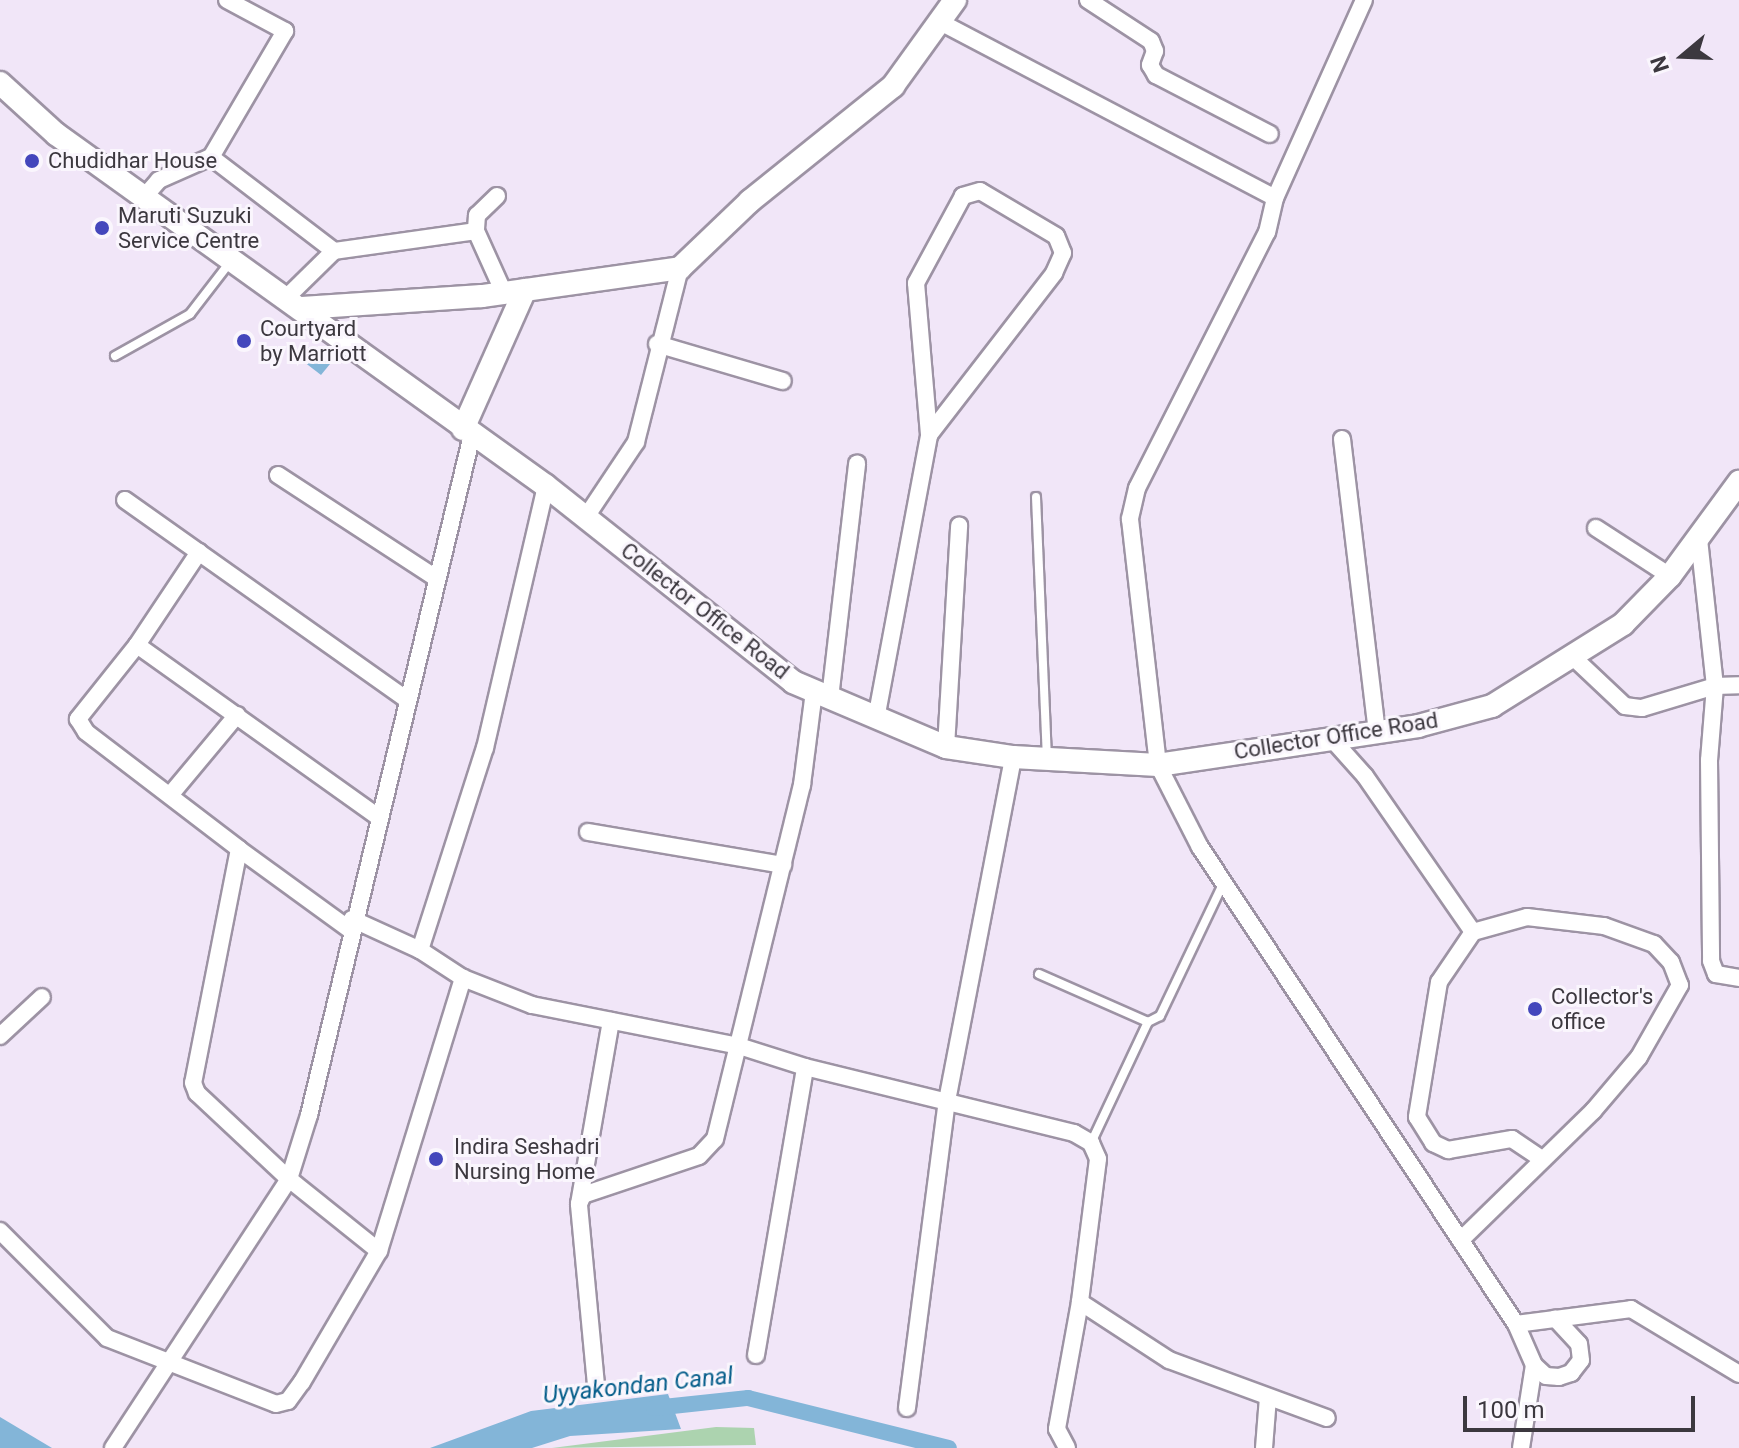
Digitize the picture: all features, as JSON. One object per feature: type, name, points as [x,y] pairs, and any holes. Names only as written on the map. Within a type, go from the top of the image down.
[{"type":"main road","points":[[294,303],[514,292],[680,268],[750,201],[893,86],[942,23],[955,0]]},
{"type":"main road","name":"Collector Office Road","points":[[0,83],[56,134],[233,258],[546,486],[793,682],[946,747],[1013,757],[1158,765],[1377,732],[1492,706],[1574,658],[1623,624],[1670,576],[1739,482]]},
{"type":"main road","points":[[468,432],[514,292]]},
{"type":"street","points":[[145,196],[159,180],[211,157],[285,31],[227,0]]},
{"type":"street","points":[[1088,0],[1151,41],[1155,51],[1150,65],[1156,75],[1270,134]]},
{"type":"street","points":[[1364,0],[1275,198],[1267,232],[1132,500],[1158,765],[1224,884],[1516,1324],[1534,1365],[1546,1376],[1559,1377],[1571,1373],[1581,1360],[1579,1344],[1555,1318]]},
{"type":"street","points":[[942,23],[1275,198]]},
{"type":"street","points":[[211,157],[334,251]]},
{"type":"street","points":[[876,719],[929,435],[916,283],[963,196],[980,191],[1056,236],[1063,253],[1054,273],[929,435]]},
{"type":"street","points":[[497,196],[477,215],[476,231],[514,292]]},
{"type":"street","points":[[294,303],[334,251],[476,231]]},
{"type":"street","points":[[586,517],[636,442],[657,344],[680,268]]},
{"type":"street","points":[[657,344],[783,381]]},
{"type":"street","points":[[113,1448],[289,1179],[309,1115],[468,432]]},
{"type":"street","points":[[1342,439],[1377,732]]},
{"type":"street","points":[[579,1204],[583,1195],[709,1149],[739,1046],[822,695],[857,464]]},
{"type":"street","points":[[278,475],[436,578]]},
{"type":"street","points":[[420,950],[485,748],[546,486]]},
{"type":"street","points":[[125,500],[405,698]]},
{"type":"street","points":[[946,747],[959,525]]},
{"type":"street","points":[[1596,528],[1670,576]]},
{"type":"street","points":[[1699,539],[1715,686],[1709,760],[1711,961],[1716,974],[1739,978]]},
{"type":"street","points":[[199,552],[137,645],[78,719],[86,732],[239,849],[351,924],[420,950],[463,978],[532,1005],[739,1046],[805,1067],[1074,1133],[1091,1143],[1098,1159],[1080,1302],[1057,1429],[1067,1448]]},
{"type":"street","points":[[137,645],[377,816]]},
{"type":"street","points":[[1574,658],[1625,706],[1642,708],[1715,686],[1739,685]]},
{"type":"street","points":[[171,794],[237,715]]},
{"type":"street","points":[[1331,738],[1365,776],[1473,932]]},
{"type":"street","points":[[907,1408],[947,1101],[1013,757]]},
{"type":"street","points":[[588,832],[783,865]]},
{"type":"street","points":[[239,849],[193,1083],[289,1179],[379,1251]]},
{"type":"street","points":[[1461,1240],[1543,1160],[1639,1057],[1680,985],[1671,962],[1654,944],[1604,926],[1527,917],[1473,932],[1439,982],[1417,1117],[1433,1143],[1448,1150],[1512,1139],[1543,1160]]},
{"type":"street","points":[[0,1231],[91,1327],[122,1345],[172,1362],[261,1400],[288,1401],[379,1251],[463,978]]},
{"type":"street","points":[[0,1036],[42,997]]},
{"type":"street","points":[[596,1385],[579,1204],[611,1021]]},
{"type":"street","points":[[756,1355],[805,1067]]},
{"type":"street","points":[[1080,1302],[1169,1360],[1327,1418]]},
{"type":"street","points":[[1516,1324],[1631,1309],[1739,1374]]},
{"type":"street","points":[[1521,1448],[1534,1365]]},
{"type":"street","points":[[1264,1448],[1268,1397]]},
{"type":"lane","points":[[115,356],[190,314],[233,258]]},
{"type":"lane","points":[[1036,497],[1047,758]]},
{"type":"lane","points":[[1091,1143],[1148,1022],[1160,1016],[1224,884]]},
{"type":"lane","points":[[1039,974],[1148,1022]]},
{"type":"green space","points":[[716,1427],[754,1428],[756,1445],[552,1448]]},
{"type":"water","points":[[303,343],[330,364],[321,375],[295,355]]},
{"type":"water","points":[[668,1394],[681,1429],[570,1436],[532,1448],[430,1448],[531,1411]]},
{"type":"water","points":[[0,1417],[52,1448],[0,1448]]},
{"type":"waterway","name":"Uyyakondan Canal","points":[[654,1408],[748,1398],[949,1448]]},
{"type":"place","name":"Chudidhar House","points":[[32,161]]},
{"type":"place","name":"Maruti Suzuki Service Centre","points":[[102,228]]},
{"type":"place","name":"Courtyard by Marriott","points":[[244,341]]},
{"type":"place","name":"Collector's office","points":[[1535,1009]]},
{"type":"place","name":"Indira Seshadri Nursing Home","points":[[436,1159]]}]
